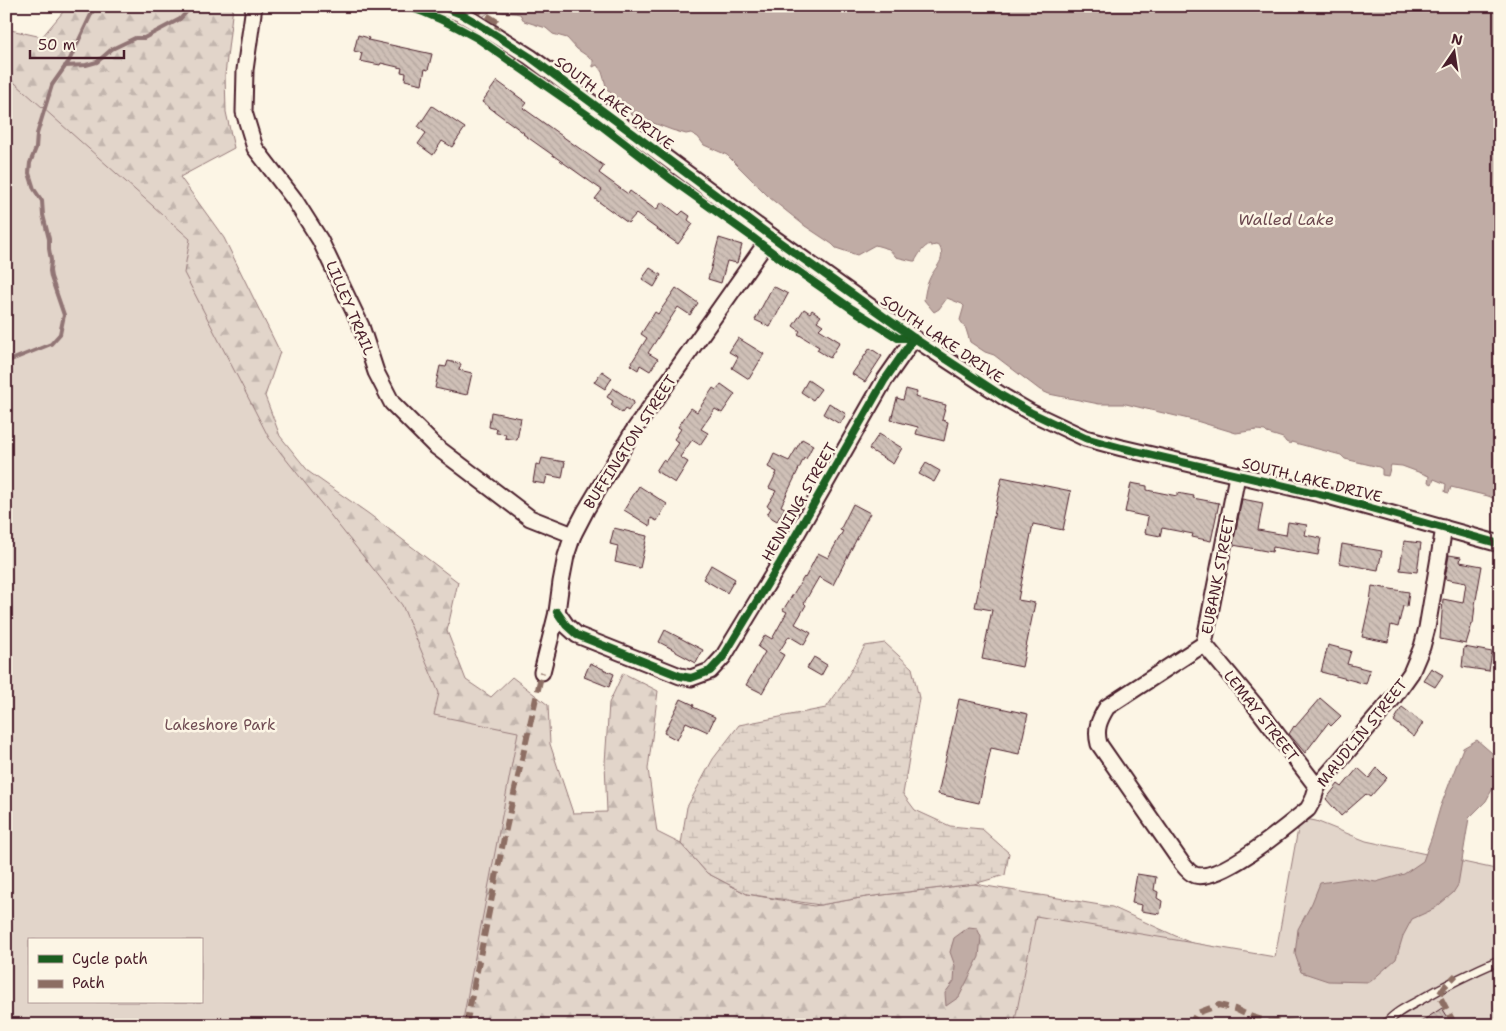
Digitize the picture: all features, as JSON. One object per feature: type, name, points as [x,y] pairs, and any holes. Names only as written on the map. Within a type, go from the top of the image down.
[{"type":"street","name":"LILLEY TRAIL","points":[[254,6],[246,70],[244,112],[255,148],[294,199],[320,240],[361,326],[376,372],[392,403],[434,445],[522,513],[573,535]]},
{"type":"street","name":"SOUTH LAKE DRIVE","points":[[441,6],[475,22],[530,57],[771,236],[914,338],[1030,412],[1085,438],[1236,476],[1328,496],[1500,544]]},
{"type":"street","name":"BUFFINGTON STREET","points":[[542,672],[557,612],[560,582],[573,535],[632,433],[771,236]]},
{"type":"street","name":"HENNING STREET","points":[[557,612],[566,625],[577,635],[680,676],[691,678],[710,672],[723,657],[780,563],[884,381],[914,338]]},
{"type":"street","name":"EUBANK STREET","points":[[1196,875],[1188,871],[1181,862],[1099,744],[1096,733],[1099,720],[1106,707],[1204,644],[1236,476]]},
{"type":"street","name":"MAUDLIN STREET","points":[[1196,875],[1205,876],[1224,870],[1250,854],[1308,809],[1313,800],[1316,787],[1394,697],[1411,673],[1422,647],[1444,528]]},
{"type":"street","name":"LEMAY STREET","points":[[1204,644],[1254,704],[1316,787]]},
{"type":"lane","points":[[1385,1025],[1390,1018],[1399,1012],[1444,987],[1500,960]]},
{"type":"green space","points":[[68,6],[233,6],[225,75],[226,112],[234,148],[180,177],[224,238],[280,352],[265,396],[280,436],[309,472],[369,514],[458,582],[447,631],[466,680],[491,697],[512,677],[548,705],[550,744],[573,813],[607,812],[605,763],[609,703],[623,673],[658,691],[648,769],[657,832],[681,844],[707,873],[747,894],[814,906],[866,897],[974,884],[1112,907],[1246,968],[1057,1025],[398,1025],[6,97],[6,29],[42,37]]},
{"type":"green space","points":[[459,6],[492,6],[494,8],[483,17]]},
{"type":"green space","name":"Lakeshore Park","points":[[6,75],[190,239],[184,273],[269,438],[402,605],[439,693],[434,715],[518,732],[462,1025],[6,1025]]},
{"type":"green space","points":[[885,643],[912,668],[919,698],[903,794],[915,810],[950,826],[982,829],[1009,853],[1005,875],[974,884],[866,897],[820,905],[747,894],[707,873],[681,844],[687,807],[713,759],[739,725],[826,708],[845,681],[865,646]]},
{"type":"green space","points":[[1300,818],[1316,821],[1366,841],[1500,870],[1500,1025],[1014,1025],[1036,916],[1275,957]]},
{"type":"water","name":"Walled Lake","points":[[492,6],[1500,6],[1500,501],[1488,496],[1451,487],[1449,493],[1445,492],[1446,484],[1434,479],[1432,484],[1428,482],[1429,476],[1402,466],[1391,465],[1388,476],[1382,475],[1382,469],[1379,467],[1345,459],[1341,455],[1291,442],[1290,444],[1283,438],[1265,431],[1257,430],[1236,433],[1193,420],[1126,404],[1099,404],[1049,394],[1040,390],[994,355],[985,352],[970,342],[966,329],[960,320],[964,306],[962,304],[947,298],[939,309],[934,312],[924,300],[928,282],[942,257],[940,247],[928,245],[921,251],[915,261],[896,257],[889,249],[875,245],[857,255],[836,248],[770,198],[727,155],[704,145],[698,137],[691,133],[686,134],[672,130],[632,115],[607,89],[602,72],[597,65],[593,67],[593,60],[577,49],[567,38],[553,34],[546,28],[524,21],[520,14],[502,12]]},
{"type":"water","points":[[1477,740],[1492,753],[1500,764],[1500,775],[1486,801],[1469,818],[1458,885],[1453,893],[1434,909],[1412,919],[1403,936],[1396,959],[1370,982],[1328,981],[1301,972],[1295,954],[1298,929],[1320,883],[1353,878],[1376,882],[1404,874],[1423,861],[1440,808],[1463,748]]},
{"type":"water","points":[[969,927],[977,928],[981,937],[979,957],[959,997],[946,1006],[945,993],[954,981],[955,966],[950,952],[954,938]]},
{"type":"building","points":[[358,35],[369,38],[368,40],[432,54],[428,70],[425,69],[422,84],[405,80],[406,73],[401,72],[402,68],[360,61],[362,53],[354,51]]},
{"type":"building","points":[[497,81],[527,103],[523,108],[604,166],[599,173],[628,194],[630,191],[656,210],[662,202],[679,215],[683,211],[690,216],[688,220],[693,224],[678,244],[636,214],[628,223],[595,199],[602,190],[523,134],[482,102]]},
{"type":"building","points":[[432,106],[465,128],[452,147],[442,141],[433,155],[418,144],[426,133],[418,127]]},
{"type":"building","points":[[719,238],[742,245],[737,263],[727,261],[721,283],[708,279]]},
{"type":"building","points":[[650,268],[661,275],[654,287],[642,279]]},
{"type":"building","points":[[773,286],[788,294],[770,327],[755,320]]},
{"type":"building","points":[[676,288],[698,303],[690,315],[678,307],[648,353],[658,359],[650,371],[640,365],[638,370],[630,365],[647,338],[641,334],[655,312],[658,314]]},
{"type":"building","points":[[804,309],[810,313],[812,310],[821,316],[817,321],[823,325],[819,329],[840,342],[830,358],[817,350],[819,347],[798,334],[800,331],[793,326]]},
{"type":"building","points":[[738,338],[764,354],[749,379],[732,368],[738,357],[729,352]]},
{"type":"building","points":[[870,348],[882,356],[865,382],[852,374]]},
{"type":"building","points":[[448,361],[461,364],[459,370],[472,373],[467,395],[435,388],[440,366],[446,367]]},
{"type":"building","points":[[602,371],[612,378],[605,389],[594,382]]},
{"type":"building","points":[[808,380],[821,389],[813,400],[801,392]]},
{"type":"building","points":[[721,384],[735,394],[722,413],[715,409],[701,429],[708,433],[700,445],[692,440],[680,457],[688,462],[675,483],[656,471],[663,460],[666,462],[679,443],[674,439],[681,429],[678,427],[691,408],[697,412],[713,388],[716,390]]},
{"type":"building","points":[[613,388],[634,402],[628,411],[625,409],[622,413],[611,405],[613,401],[607,397]]},
{"type":"building","points":[[906,389],[917,392],[915,397],[946,405],[942,420],[948,422],[944,441],[916,434],[918,427],[891,420],[897,398],[903,400]]},
{"type":"building","points":[[829,403],[846,414],[840,424],[823,414]]},
{"type":"building","points":[[491,412],[521,418],[517,440],[505,438],[506,434],[496,433],[497,429],[489,427]]},
{"type":"building","points":[[879,434],[902,448],[893,464],[869,449]]},
{"type":"building","points":[[802,439],[813,445],[806,459],[804,458],[781,506],[785,508],[777,521],[767,515],[771,508],[767,506],[776,491],[769,488],[777,472],[768,467],[774,454],[789,461]]},
{"type":"building","points":[[542,458],[565,462],[562,478],[547,475],[545,484],[533,482],[536,464],[540,465]]},
{"type":"building","points":[[926,463],[940,471],[934,482],[919,474]]},
{"type":"building","points":[[1002,477],[1071,491],[1063,530],[1033,524],[1018,600],[1035,603],[1022,667],[982,659],[992,610],[975,607]]},
{"type":"building","points":[[1131,483],[1147,486],[1147,490],[1177,496],[1177,493],[1194,496],[1193,498],[1219,503],[1211,541],[1192,537],[1193,534],[1162,528],[1160,536],[1145,533],[1148,517],[1125,512]]},
{"type":"building","points":[[639,486],[667,504],[657,521],[651,518],[650,526],[624,510]]},
{"type":"building","points":[[1242,499],[1263,503],[1258,530],[1286,535],[1288,522],[1307,525],[1305,535],[1321,538],[1318,555],[1273,547],[1272,552],[1233,545]]},
{"type":"building","points":[[853,504],[870,513],[833,585],[819,577],[804,603],[806,605],[795,624],[811,633],[804,645],[789,636],[779,652],[784,655],[762,693],[746,685],[765,652],[758,647],[765,635],[772,639],[787,612],[783,610],[805,578],[818,553],[828,558],[843,531],[840,530]]},
{"type":"building","points":[[614,528],[647,536],[640,568],[615,562],[618,546],[610,544]]},
{"type":"building","points":[[1404,541],[1421,543],[1417,572],[1400,570]]},
{"type":"building","points":[[1342,544],[1382,551],[1378,570],[1339,563]]},
{"type":"building","points":[[1449,555],[1461,557],[1460,562],[1482,566],[1473,624],[1466,644],[1440,639],[1443,599],[1463,603],[1466,583],[1445,579]]},
{"type":"building","points":[[711,565],[735,579],[727,593],[703,579]]},
{"type":"building","points":[[1372,586],[1409,592],[1407,607],[1403,606],[1398,627],[1391,625],[1388,642],[1362,637]]},
{"type":"building","points":[[665,630],[703,650],[696,663],[659,642]]},
{"type":"building","points":[[1328,645],[1351,651],[1347,664],[1370,670],[1366,684],[1321,672]]},
{"type":"building","points":[[1464,647],[1492,652],[1489,671],[1462,667]]},
{"type":"building","points":[[814,657],[827,665],[821,676],[807,668]]},
{"type":"building","points":[[590,663],[614,674],[609,687],[584,677]]},
{"type":"building","points":[[1431,668],[1443,675],[1435,687],[1423,680]]},
{"type":"building","points":[[1320,698],[1341,716],[1331,726],[1328,723],[1305,753],[1289,734]]},
{"type":"building","points":[[681,699],[715,717],[708,732],[686,722],[677,740],[664,733]]},
{"type":"building","points":[[959,699],[1028,714],[1019,754],[991,748],[979,803],[938,794]]},
{"type":"building","points":[[1402,707],[1423,723],[1414,737],[1394,721]]},
{"type":"building","points":[[1358,768],[1369,778],[1377,768],[1387,778],[1370,797],[1366,794],[1341,816],[1326,799],[1338,784],[1342,787]]},
{"type":"building","points":[[1137,874],[1156,877],[1154,890],[1158,892],[1157,898],[1162,901],[1160,914],[1141,911],[1142,905],[1132,903]]},
{"type":"building","points":[[1442,1008],[1449,1019],[1440,1025],[1416,1025]]},
{"type":"waterway","points":[[6,362],[51,344],[60,334],[64,315],[51,277],[49,239],[43,215],[42,201],[34,189],[29,173],[30,163],[36,148],[37,134],[52,85],[69,61],[95,6]]},
{"type":"waterway","points":[[65,66],[86,65],[97,62],[112,49],[135,38],[144,38],[180,19],[192,6]]},
{"type":"marked path","points":[[472,6],[499,23],[495,34]]},
{"type":"marked path","points":[[466,1025],[505,833],[542,672]]},
{"type":"marked path","points":[[1455,1025],[1439,995],[1456,975]]},
{"type":"marked path","points":[[1188,1025],[1191,1024],[1197,1013],[1219,1005],[1269,1022],[1280,1021],[1312,1025]]},
{"type":"cycle path","points":[[406,6],[442,20],[477,38],[589,116],[672,180],[852,309],[898,338],[914,338]]},
{"type":"cycle path","points":[[441,6],[475,22],[530,57],[771,236],[914,338],[1030,412],[1085,438],[1328,496],[1500,544]]},
{"type":"cycle path","points":[[557,612],[566,625],[577,635],[680,676],[691,678],[710,671],[723,657],[780,563],[884,381],[914,338]]}]
